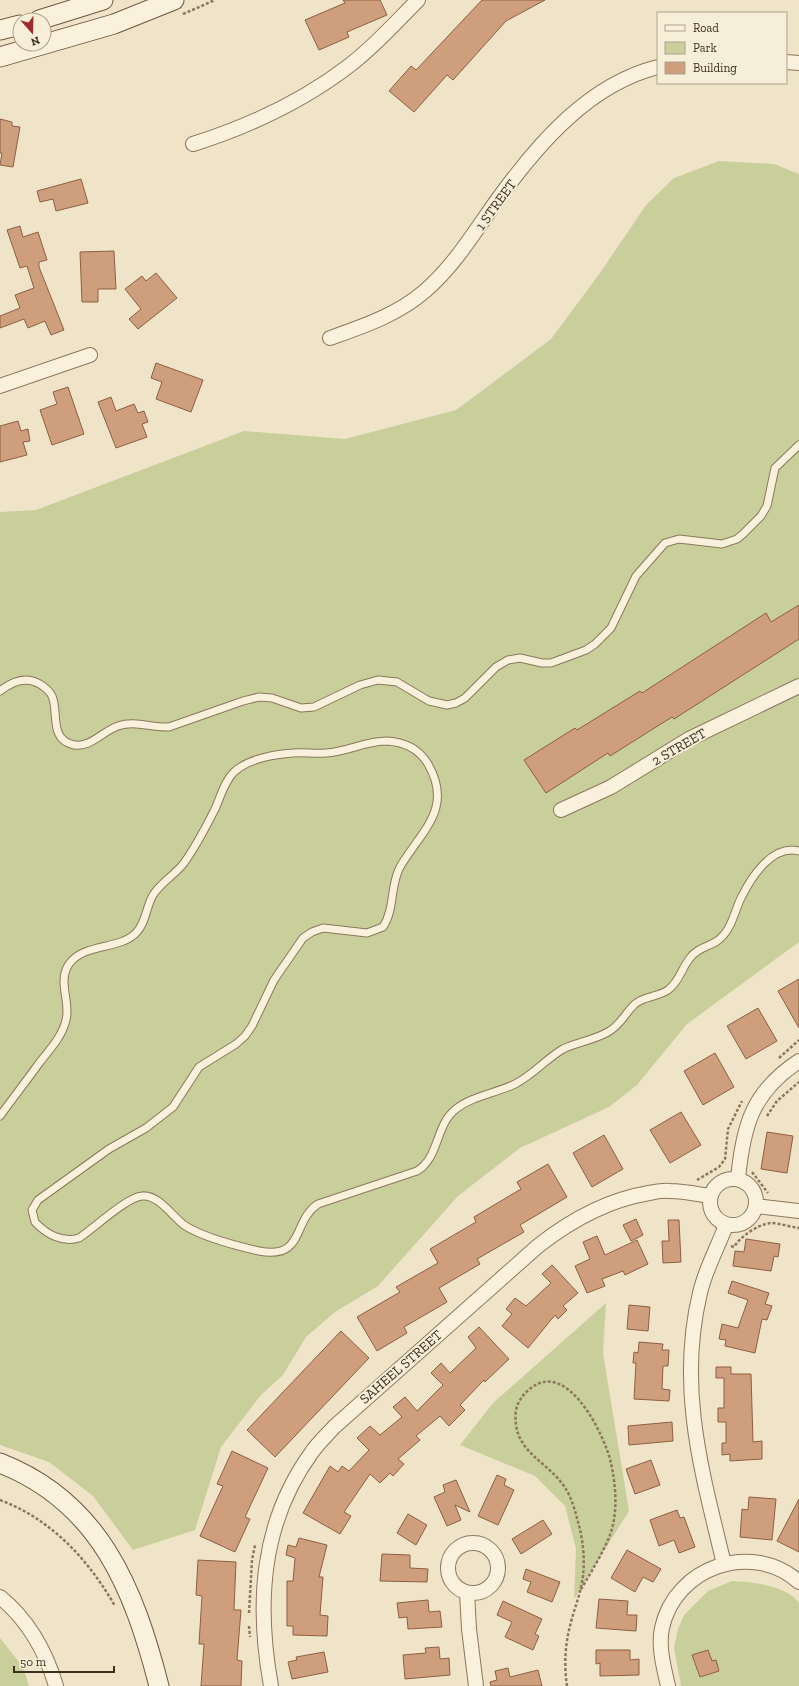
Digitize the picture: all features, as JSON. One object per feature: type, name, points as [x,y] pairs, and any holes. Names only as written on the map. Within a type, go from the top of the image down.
[{"type":"street","points":[[52,16],[103,0]]},
{"type":"street","points":[[0,57],[114,24],[174,0]]},
{"type":"street","points":[[193,144],[260,120],[292,104],[322,86],[372,46],[418,0]]},
{"type":"street","points":[[0,30],[12,27]]},
{"type":"street","points":[[787,62],[799,62]]},
{"type":"street","name":"1 STREET","points":[[330,338],[386,317],[424,292],[455,260],[498,200],[534,154],[559,127],[585,103],[612,87],[657,67]]},
{"type":"street","points":[[0,386],[90,355]]},
{"type":"street","name":"2 STREET","points":[[561,810],[611,787],[689,739],[799,686]]},
{"type":"street","points":[[738,1179],[746,1128],[755,1105],[770,1084],[799,1060]]},
{"type":"street","points":[[738,1179],[750,1186],[754,1192],[756,1206],[754,1213],[742,1224],[726,1225],[714,1217],[709,1203],[710,1196],[713,1189],[724,1180],[738,1179]]},
{"type":"street","name":"SAHEEL STREET","points":[[271,1686],[266,1656],[263,1617],[265,1578],[270,1540],[281,1509],[294,1480],[312,1451],[334,1427],[532,1251],[561,1228],[586,1214],[613,1202],[640,1195],[669,1190],[710,1196]]},
{"type":"street","points":[[756,1206],[799,1211]]},
{"type":"street","points":[[724,1564],[698,1458],[693,1425],[691,1391],[692,1358],[700,1292],[726,1225]]},
{"type":"street","points":[[0,1463],[40,1482],[67,1504],[92,1530],[111,1555],[138,1613],[159,1686]]},
{"type":"street","points":[[668,1686],[661,1648],[662,1629],[668,1611],[678,1595],[691,1582],[706,1571],[724,1564],[741,1561],[758,1562],[775,1566],[790,1574],[799,1582]]},
{"type":"street","points":[[467,1592],[469,1629],[476,1686]]},
{"type":"street","points":[[0,1597],[25,1623],[40,1645],[52,1670],[56,1686]]},
{"type":"lane","points":[[0,691],[9,684],[29,680],[39,683],[48,689],[53,699],[55,722],[61,737],[67,742],[75,745],[90,743],[109,730],[130,723],[160,728],[169,727],[252,698],[272,698],[301,708],[314,706],[360,685],[378,680],[397,682],[438,704],[447,705],[456,703],[465,698],[496,667],[508,660],[520,658],[542,663],[551,663],[567,658],[595,644],[611,628],[636,576],[665,543],[679,539],[722,544],[737,539],[765,511],[772,492],[775,468],[799,445]]},
{"type":"lane","points":[[0,1116],[54,1044],[63,1028],[67,1011],[64,979],[68,965],[79,954],[126,939],[137,932],[144,919],[153,895],[188,858],[214,810],[227,781],[241,766],[294,753],[328,753],[374,741],[390,741],[406,744],[421,754],[431,768],[438,789],[436,811],[432,821],[397,873],[390,910],[383,926],[367,933],[323,928],[312,932],[303,938],[274,980],[252,1026],[236,1044],[200,1067],[173,1107],[146,1128],[109,1149],[38,1200],[32,1210],[35,1222],[59,1239],[72,1240],[78,1238],[129,1201],[142,1196],[155,1199],[178,1221],[192,1229],[259,1252],[268,1253],[284,1250],[296,1239],[310,1211],[318,1204],[423,1168],[431,1158],[446,1121],[457,1108],[524,1079],[563,1050],[607,1033],[615,1028],[638,1002],[667,990],[675,984],[689,958],[695,952],[724,936],[742,896],[763,866],[770,859],[782,852],[790,850],[799,851]]},
{"type":"path","points":[[775,1062],[799,1040]]},
{"type":"path","points":[[766,1117],[777,1101],[799,1082]]},
{"type":"path","points":[[694,1181],[719,1167],[725,1159],[728,1129],[745,1095]]},
{"type":"path","points":[[751,1169],[766,1192],[771,1194]]},
{"type":"path","points":[[719,1245],[734,1247],[737,1241],[743,1237],[760,1226],[771,1223],[799,1228]]},
{"type":"path","points":[[567,1686],[566,1653],[570,1627],[583,1575],[583,1550],[578,1523],[571,1501],[564,1487],[557,1477],[529,1453],[523,1443],[516,1423],[516,1409],[522,1396],[533,1387],[546,1382],[560,1384],[572,1391],[588,1412],[602,1436],[611,1462],[616,1491],[610,1535],[580,1591]]},
{"type":"path","points":[[0,1500],[37,1518],[61,1536],[82,1557],[101,1581],[116,1607]]},
{"type":"path","points":[[249,1616],[252,1560],[257,1540]]},
{"type":"path","points":[[249,1623],[251,1644]]},
{"type":"green space","points":[[719,161],[774,164],[799,174],[799,942],[687,1024],[637,1085],[609,1107],[520,1148],[458,1196],[378,1286],[335,1312],[306,1337],[283,1375],[261,1395],[221,1447],[195,1530],[133,1550],[93,1496],[49,1462],[0,1445],[0,512],[36,510],[244,431],[345,439],[456,410],[551,339],[600,273],[646,205],[674,178]]},
{"type":"green space","points":[[606,1303],[603,1353],[629,1511],[574,1599],[576,1549],[565,1506],[535,1476],[460,1445],[493,1403]]},
{"type":"green space","points":[[732,1581],[749,1582],[777,1588],[786,1592],[799,1603],[799,1686],[681,1686],[674,1648],[678,1629],[684,1615],[708,1591]]},
{"type":"green space","points":[[0,1638],[23,1667],[29,1686],[0,1686]]},
{"type":"building","points":[[343,0],[380,0],[387,15],[347,32],[349,37],[319,50],[305,20],[345,3]]},
{"type":"building","points":[[482,0],[545,0],[506,21],[453,80],[447,75],[414,112],[389,91],[411,66],[416,70]]},
{"type":"building","points":[[0,119],[12,122],[12,126],[20,127],[13,167],[0,165],[2,153],[0,153]]},
{"type":"building","points":[[81,179],[88,203],[56,211],[53,199],[40,202],[37,191]]},
{"type":"building","points":[[20,226],[23,237],[38,232],[47,260],[39,262],[39,267],[64,330],[51,335],[45,321],[28,328],[24,319],[0,328],[0,316],[20,308],[15,295],[34,288],[27,266],[20,268],[7,230]]},
{"type":"building","points":[[114,251],[116,289],[98,289],[98,302],[82,302],[80,252]]},
{"type":"building","points":[[156,273],[177,298],[138,329],[129,319],[141,309],[125,289],[142,276],[146,281]]},
{"type":"building","points":[[156,363],[203,380],[191,412],[156,399],[162,382],[151,378]]},
{"type":"building","points":[[68,387],[84,434],[52,445],[40,410],[57,404],[53,392]]},
{"type":"building","points":[[111,397],[116,411],[134,404],[138,413],[144,411],[148,422],[142,424],[147,437],[116,448],[98,402]]},
{"type":"building","points":[[18,421],[21,431],[28,429],[30,441],[23,442],[27,455],[0,462],[0,426]]},
{"type":"building","points":[[799,605],[799,639],[674,719],[672,717],[610,756],[608,753],[546,793],[524,760],[575,728],[577,730],[640,691],[642,693],[766,613],[771,622]]},
{"type":"building","points":[[799,979],[799,1028],[778,991]]},
{"type":"building","points":[[758,1008],[777,1041],[746,1059],[727,1026]]},
{"type":"building","points":[[715,1053],[734,1087],[703,1105],[684,1071]]},
{"type":"building","points":[[681,1112],[701,1145],[670,1163],[650,1130]]},
{"type":"building","points":[[767,1132],[793,1136],[787,1173],[761,1169]]},
{"type":"building","points":[[604,1135],[623,1169],[592,1187],[573,1153]]},
{"type":"building","points":[[548,1164],[567,1197],[520,1225],[524,1232],[477,1259],[480,1264],[439,1288],[447,1302],[404,1327],[407,1333],[377,1351],[357,1317],[400,1292],[396,1287],[438,1263],[430,1249],[476,1222],[474,1217],[521,1189],[517,1182]]},
{"type":"building","points":[[636,1219],[643,1235],[631,1241],[623,1225]]},
{"type":"building","points":[[668,1220],[679,1220],[681,1262],[663,1263],[662,1241],[669,1241]]},
{"type":"building","points":[[597,1236],[605,1255],[637,1240],[648,1264],[625,1275],[623,1271],[602,1279],[605,1286],[587,1293],[575,1266],[590,1259],[583,1242]]},
{"type":"building","points":[[746,1239],[780,1244],[778,1257],[774,1256],[771,1271],[733,1266],[735,1251],[744,1252]]},
{"type":"building","points":[[552,1265],[578,1293],[563,1306],[567,1310],[558,1319],[555,1315],[528,1348],[502,1326],[512,1314],[506,1309],[515,1298],[526,1306],[551,1283],[542,1274]]},
{"type":"building","points":[[732,1281],[769,1293],[765,1304],[772,1306],[767,1320],[762,1319],[755,1353],[725,1346],[726,1340],[719,1339],[722,1324],[738,1328],[748,1300],[728,1293]]},
{"type":"building","points":[[629,1305],[650,1307],[648,1331],[627,1329]]},
{"type":"building","points":[[479,1327],[509,1359],[485,1382],[484,1380],[460,1405],[465,1410],[449,1426],[440,1416],[416,1436],[420,1440],[398,1459],[404,1464],[393,1476],[390,1473],[380,1483],[370,1474],[344,1512],[351,1516],[340,1534],[303,1513],[330,1466],[338,1472],[342,1466],[349,1471],[369,1450],[357,1438],[370,1426],[380,1435],[402,1417],[393,1407],[405,1397],[417,1411],[443,1385],[431,1373],[441,1363],[450,1373],[476,1348],[468,1337]]},
{"type":"building","points":[[341,1331],[369,1358],[275,1457],[247,1430]]},
{"type":"building","points":[[639,1342],[663,1344],[662,1350],[669,1350],[668,1366],[663,1366],[662,1389],[670,1390],[669,1401],[634,1399],[636,1363],[633,1363],[634,1352],[638,1353]]},
{"type":"building","points":[[716,1367],[731,1367],[731,1374],[751,1374],[753,1442],[762,1441],[762,1459],[730,1461],[730,1454],[722,1455],[722,1443],[726,1443],[726,1422],[718,1422],[718,1408],[724,1408],[724,1378],[716,1378]]},
{"type":"building","points":[[672,1422],[673,1441],[629,1445],[628,1426]]},
{"type":"building","points":[[232,1451],[268,1468],[245,1517],[250,1519],[235,1552],[200,1536],[223,1486],[217,1484]]},
{"type":"building","points":[[651,1460],[660,1485],[635,1494],[626,1469]]},
{"type":"building","points":[[497,1475],[506,1479],[504,1485],[514,1490],[498,1525],[478,1516]]},
{"type":"building","points":[[456,1480],[470,1512],[455,1505],[461,1520],[447,1526],[434,1497],[445,1492],[443,1485]]},
{"type":"building","points":[[749,1497],[776,1499],[772,1540],[740,1537],[742,1509],[748,1510]]},
{"type":"building","points":[[799,1499],[799,1552],[777,1541]]},
{"type":"building","points":[[677,1510],[680,1518],[684,1517],[695,1547],[679,1553],[674,1540],[659,1546],[650,1520]]},
{"type":"building","points":[[408,1514],[427,1525],[416,1545],[397,1533]]},
{"type":"building","points":[[543,1520],[552,1534],[521,1554],[512,1539]]},
{"type":"building","points":[[299,1538],[327,1545],[319,1577],[323,1577],[320,1615],[328,1616],[327,1636],[293,1635],[293,1626],[287,1626],[287,1581],[293,1581],[295,1558],[286,1555],[288,1545],[296,1547]]},
{"type":"building","points":[[627,1550],[661,1569],[653,1582],[643,1577],[635,1592],[611,1578]]},
{"type":"building","points":[[382,1554],[410,1555],[410,1568],[428,1569],[427,1582],[380,1581]]},
{"type":"building","points":[[198,1560],[236,1562],[234,1610],[241,1610],[237,1660],[242,1661],[241,1686],[201,1686],[204,1644],[199,1644],[202,1596],[196,1595]]},
{"type":"building","points":[[526,1569],[560,1582],[552,1602],[527,1592],[531,1582],[523,1579]]},
{"type":"building","points":[[599,1599],[628,1601],[627,1615],[637,1615],[636,1631],[596,1628]]},
{"type":"building","points":[[428,1600],[429,1612],[440,1611],[442,1627],[408,1629],[407,1617],[399,1618],[397,1603]]},
{"type":"building","points":[[503,1601],[542,1619],[535,1634],[539,1636],[533,1650],[505,1637],[512,1622],[497,1615]]},
{"type":"building","points":[[439,1647],[440,1659],[449,1658],[450,1675],[405,1679],[403,1655],[426,1653],[425,1648]]},
{"type":"building","points":[[596,1650],[630,1650],[630,1660],[639,1659],[639,1675],[600,1676],[600,1663],[596,1664]]},
{"type":"building","points":[[708,1650],[712,1661],[716,1660],[719,1671],[700,1677],[692,1655]]},
{"type":"building","points":[[324,1652],[328,1672],[292,1679],[288,1662],[297,1660],[296,1657]]},
{"type":"building","points":[[508,1668],[510,1677],[538,1670],[542,1686],[491,1686],[490,1682],[497,1680],[495,1671]]}]
